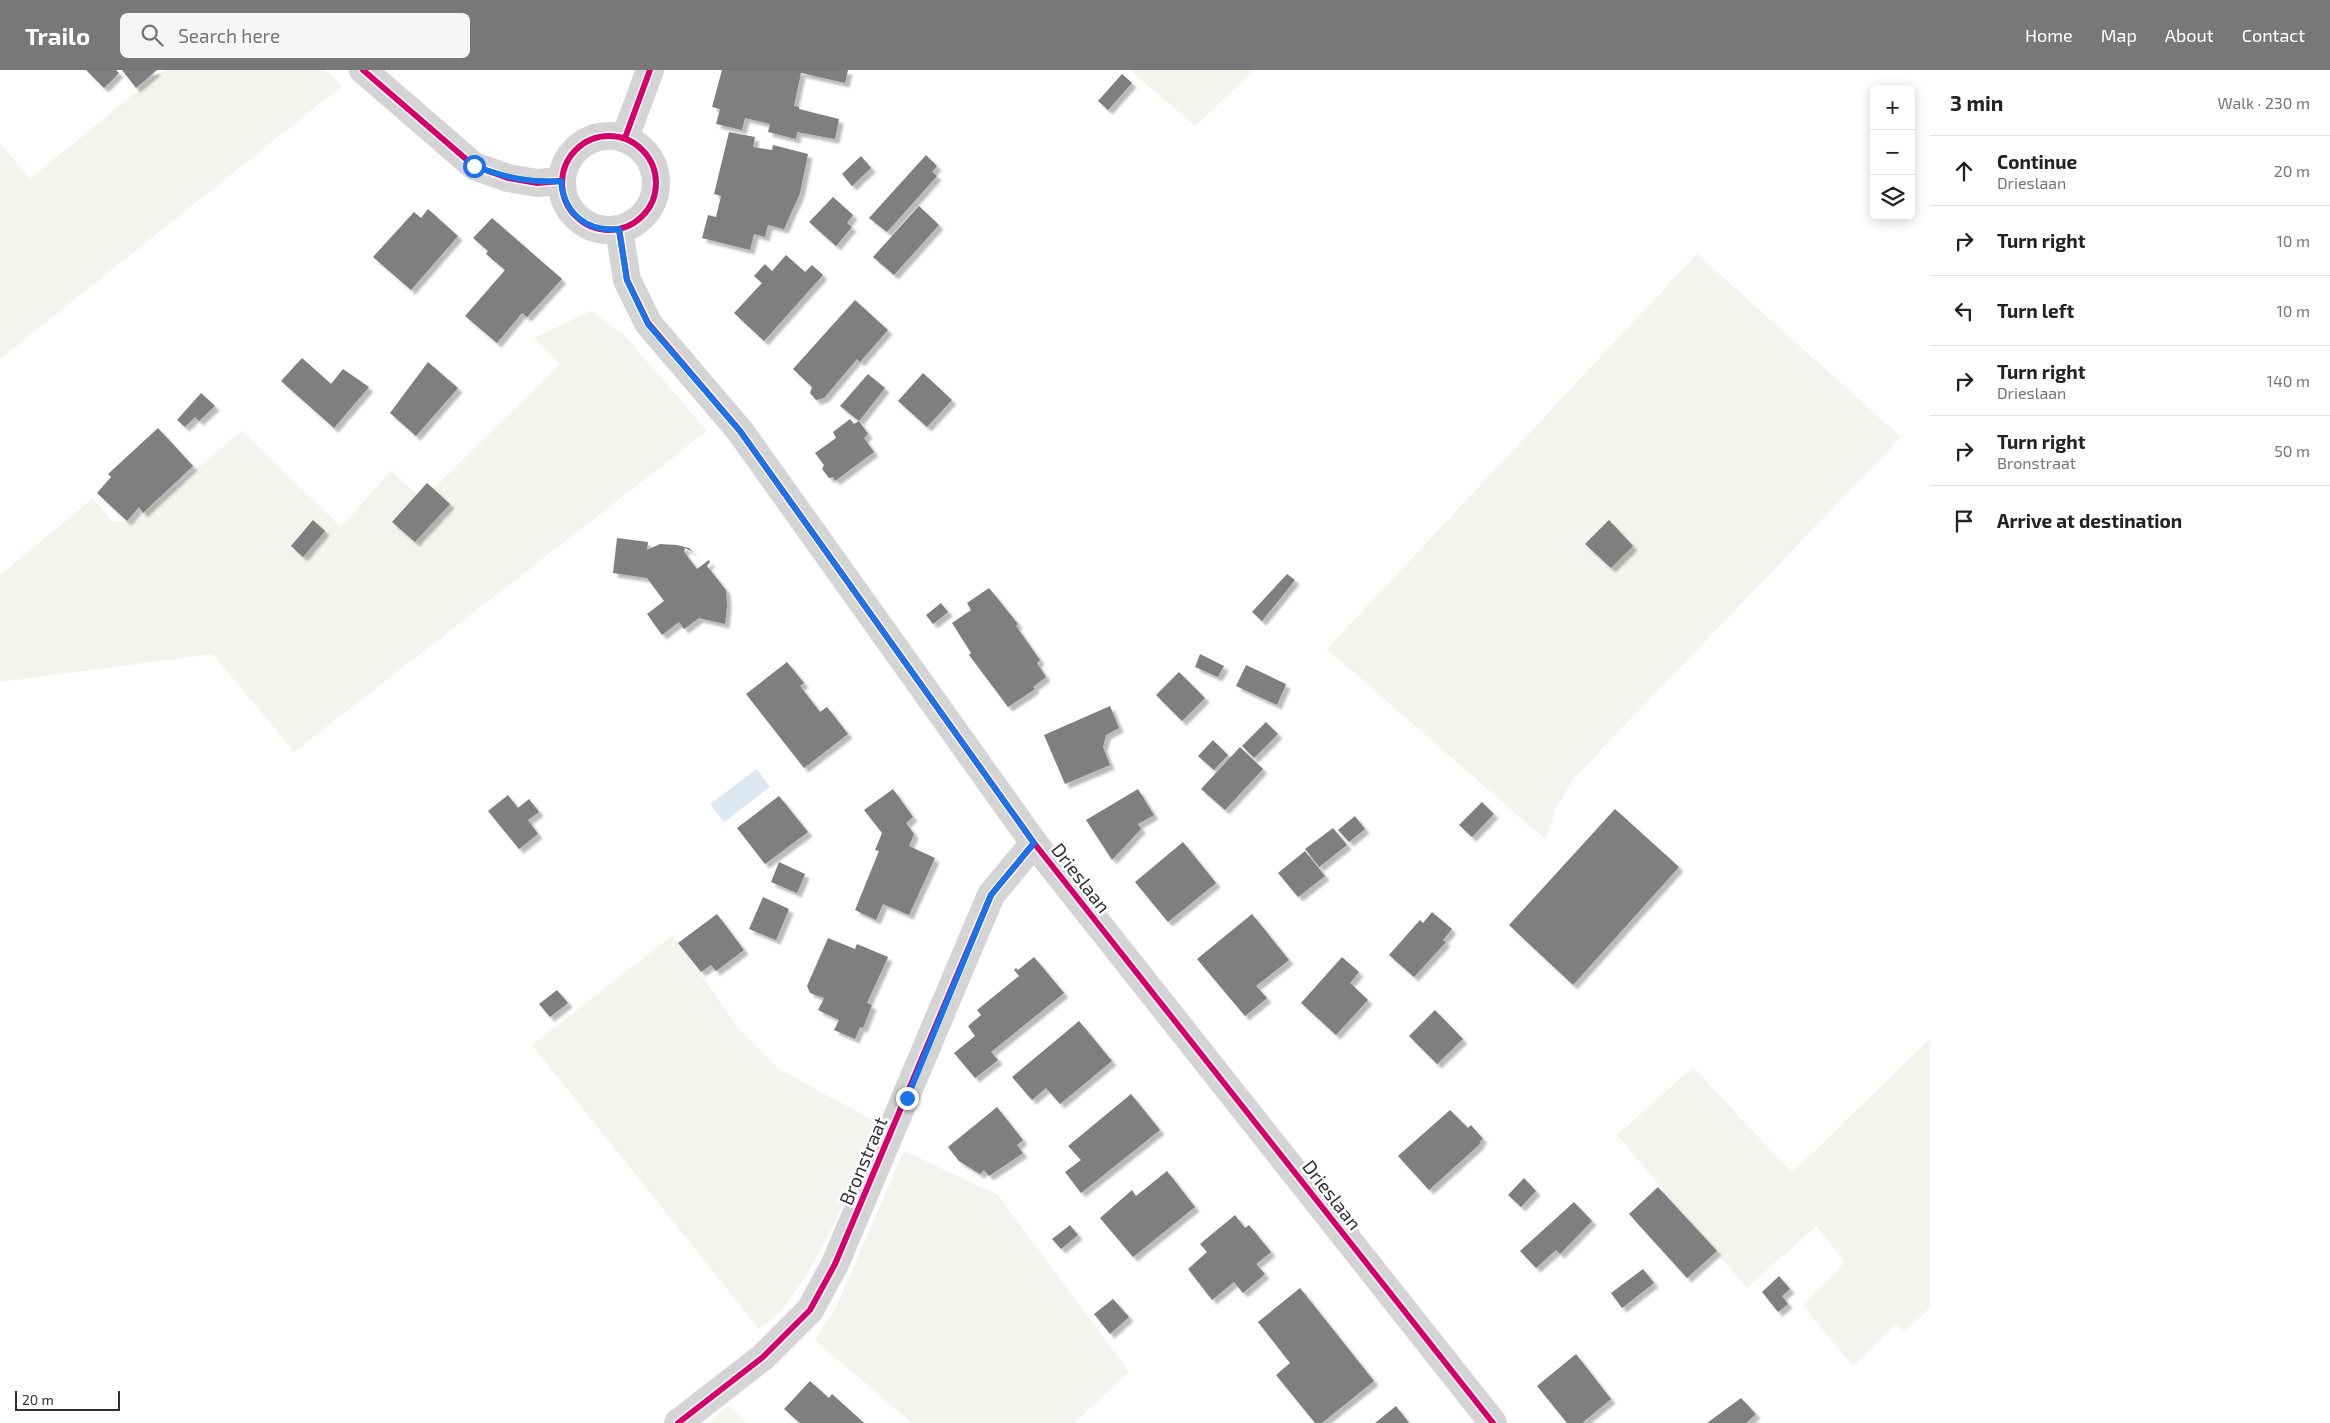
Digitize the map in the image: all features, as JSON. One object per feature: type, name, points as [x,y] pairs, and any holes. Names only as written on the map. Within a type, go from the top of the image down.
[{"type":"street","points":[[363,70],[474,166],[508,178],[537,182],[561,181]]},
{"type":"street","points":[[624,138],[650,70]]},
{"type":"street","points":[[610,136],[624,138],[635,144],[651,162],[656,186],[649,209],[630,225],[619,229],[606,230],[594,228],[573,215],[562,193],[561,181],[564,166],[571,154],[582,144],[595,138],[610,136]]},
{"type":"street","name":"Drieslaan","points":[[619,229],[627,280],[648,324],[740,431],[1034,843],[1494,1423]]},
{"type":"street","name":"Bronstraat","points":[[678,1423],[763,1358],[810,1310],[839,1255],[991,895],[1034,843]]},
{"type":"shaded area","points":[[163,70],[325,70],[342,86],[0,359],[0,143],[30,179]]},
{"type":"shaded area","points":[[1130,70],[1255,70],[1195,126]]},
{"type":"shaded area","points":[[1697,254],[1901,437],[1573,779],[1556,808],[1546,840],[1327,649]]},
{"type":"shaded area","points":[[591,311],[627,338],[707,431],[294,752],[213,654],[0,682],[0,575],[93,498],[112,522],[134,521],[242,431],[341,527],[391,471],[423,499],[560,364],[534,338]]},
{"type":"shaded area","points":[[757,769],[770,787],[724,822],[710,804]]},
{"type":"shaded area","points":[[673,935],[739,1029],[779,1069],[878,1123],[825,1243],[812,1266],[780,1312],[759,1329],[532,1045]]},
{"type":"shaded area","points":[[1930,1039],[1930,1308],[1904,1332],[1895,1324],[1853,1366],[1803,1306],[1845,1262],[1816,1226],[1747,1288],[1617,1135],[1693,1067],[1792,1173]]},
{"type":"shaded area","points":[[904,1151],[998,1195],[1129,1372],[1074,1423],[912,1423],[815,1340],[836,1307]]},
{"type":"shaded area","points":[[728,1406],[746,1423],[708,1423]]},
{"type":"building","points":[[86,70],[116,70],[119,73],[104,88]]},
{"type":"building","points":[[122,70],[157,70],[136,88]]},
{"type":"building","points":[[722,70],[848,70],[845,83],[801,73],[794,106],[839,119],[835,139],[797,132],[796,139],[768,132],[770,124],[745,118],[742,130],[716,124],[720,109],[712,107]]},
{"type":"building","points":[[1122,74],[1132,83],[1108,110],[1098,101]]},
{"type":"building","points":[[729,132],[755,137],[753,147],[772,150],[773,145],[808,154],[800,193],[784,229],[768,225],[765,237],[754,234],[750,250],[702,238],[708,215],[716,217],[721,196],[714,194]]},
{"type":"building","points":[[926,155],[937,166],[932,172],[937,176],[887,232],[869,218]]},
{"type":"building","points":[[861,156],[871,168],[852,186],[842,174]]},
{"type":"building","points":[[833,197],[853,215],[847,223],[852,227],[836,246],[809,222]]},
{"type":"building","points":[[919,206],[939,225],[894,275],[873,257]]},
{"type":"building","points":[[428,209],[458,236],[411,290],[373,257],[414,212],[421,218]]},
{"type":"building","points":[[492,218],[562,279],[527,317],[522,313],[497,343],[465,316],[505,270],[486,254],[488,251],[473,238]]},
{"type":"building","points":[[786,255],[805,272],[812,265],[823,275],[764,341],[734,313],[762,283],[754,276],[765,264],[772,271]]},
{"type":"building","points":[[855,300],[888,330],[860,362],[857,359],[824,398],[816,400],[810,393],[812,387],[793,369]]},
{"type":"building","points":[[302,358],[331,384],[343,369],[369,387],[334,428],[281,381]]},
{"type":"building","points":[[428,362],[458,388],[416,436],[390,413]]},
{"type":"building","points":[[923,373],[952,400],[927,427],[898,401]]},
{"type":"building","points":[[868,374],[885,388],[859,421],[840,406]]},
{"type":"building","points":[[201,393],[215,406],[199,421],[195,417],[185,427],[177,420]]},
{"type":"building","points":[[850,419],[854,424],[859,421],[868,434],[864,438],[874,452],[835,481],[833,477],[829,478],[822,469],[824,465],[815,453],[836,438],[833,432]]},
{"type":"building","points":[[158,428],[193,466],[143,513],[139,507],[127,521],[97,493],[111,477],[108,474]]},
{"type":"building","points":[[427,483],[450,504],[415,542],[392,522]]},
{"type":"building","points":[[313,520],[325,531],[303,557],[291,546]]},
{"type":"building","points":[[1609,520],[1633,546],[1611,568],[1585,544]]},
{"type":"building","points":[[617,538],[648,542],[647,550],[660,544],[689,548],[693,552],[685,548],[684,552],[697,569],[709,560],[710,562],[707,566],[726,590],[725,624],[699,618],[684,629],[679,622],[662,635],[647,614],[664,601],[647,578],[613,573]]},
{"type":"building","points":[[1287,574],[1295,580],[1262,621],[1252,612]]},
{"type":"building","points":[[989,588],[1018,624],[1016,626],[1040,660],[1037,663],[1046,677],[1033,687],[1035,689],[1008,707],[969,655],[971,653],[952,623],[971,610],[967,603]]},
{"type":"building","points":[[941,603],[948,612],[933,624],[926,615]]},
{"type":"building","points":[[1200,654],[1224,666],[1218,677],[1195,667]]},
{"type":"building","points":[[787,662],[804,683],[800,686],[820,712],[827,707],[848,734],[804,768],[746,694]]},
{"type":"building","points":[[1246,665],[1286,684],[1277,705],[1236,686]]},
{"type":"building","points":[[1179,672],[1205,698],[1182,721],[1156,695]]},
{"type":"building","points":[[1110,706],[1119,728],[1106,735],[1103,747],[1110,765],[1065,784],[1044,735]]},
{"type":"building","points":[[1266,722],[1278,734],[1254,758],[1242,746]]},
{"type":"building","points":[[1213,740],[1228,755],[1214,770],[1198,756]]},
{"type":"building","points":[[1240,747],[1263,769],[1225,810],[1201,789]]},
{"type":"building","points":[[893,789],[913,817],[906,823],[914,834],[909,846],[935,858],[909,915],[883,904],[876,920],[855,910],[879,851],[875,850],[882,833],[864,810]]},
{"type":"building","points":[[1138,789],[1154,815],[1138,824],[1141,829],[1112,860],[1086,820]]},
{"type":"building","points":[[508,795],[518,808],[529,799],[539,812],[528,820],[538,834],[519,849],[488,811]]},
{"type":"building","points":[[779,796],[808,832],[765,864],[737,828]]},
{"type":"building","points":[[1482,802],[1494,814],[1472,837],[1459,825]]},
{"type":"building","points":[[1615,809],[1679,867],[1573,985],[1509,925]]},
{"type":"building","points":[[1355,816],[1365,829],[1349,842],[1338,830]]},
{"type":"building","points":[[1333,828],[1347,845],[1319,867],[1305,849]]},
{"type":"building","points":[[1183,842],[1216,883],[1168,922],[1135,882]]},
{"type":"building","points":[[1305,851],[1325,876],[1298,897],[1278,873]]},
{"type":"building","points":[[779,862],[805,874],[797,893],[771,882]]},
{"type":"building","points":[[763,897],[789,909],[776,940],[749,929]]},
{"type":"building","points":[[1432,912],[1452,929],[1443,940],[1446,942],[1414,977],[1389,955],[1420,920],[1423,923]]},
{"type":"building","points":[[717,914],[744,950],[716,971],[711,965],[701,972],[678,943]]},
{"type":"building","points":[[1252,914],[1289,960],[1256,986],[1267,998],[1245,1016],[1197,959]]},
{"type":"building","points":[[828,938],[855,949],[857,944],[888,957],[867,1003],[872,1005],[863,1028],[860,1027],[855,1039],[834,1030],[839,1020],[818,1010],[824,998],[810,993],[807,986]]},
{"type":"building","points":[[1034,957],[1064,993],[991,1052],[998,1060],[975,1078],[954,1053],[975,1036],[968,1026],[981,1015],[977,1010],[1019,976],[1014,970],[1016,968],[1018,970]]},
{"type":"building","points":[[1342,957],[1359,972],[1350,983],[1368,1000],[1336,1035],[1301,1003]]},
{"type":"building","points":[[557,990],[568,1003],[550,1017],[539,1004]]},
{"type":"building","points":[[1435,1010],[1463,1039],[1437,1064],[1409,1036]]},
{"type":"building","points":[[1079,1021],[1112,1061],[1060,1104],[1046,1088],[1032,1100],[1012,1077]]},
{"type":"building","points":[[1131,1094],[1160,1130],[1081,1193],[1065,1172],[1081,1160],[1068,1146]]},
{"type":"building","points":[[997,1107],[1023,1140],[1017,1145],[1023,1153],[989,1176],[984,1170],[980,1174],[959,1161],[948,1147]]},
{"type":"building","points":[[1450,1110],[1468,1128],[1471,1125],[1483,1139],[1479,1142],[1481,1143],[1429,1190],[1398,1156]]},
{"type":"building","points":[[1167,1171],[1195,1207],[1133,1257],[1100,1218],[1132,1190],[1136,1196]]},
{"type":"building","points":[[1524,1178],[1536,1191],[1521,1207],[1508,1195]]},
{"type":"building","points":[[1658,1187],[1717,1251],[1687,1278],[1629,1214]]},
{"type":"building","points":[[1574,1202],[1592,1221],[1560,1254],[1556,1250],[1536,1268],[1520,1251]]},
{"type":"building","points":[[1235,1215],[1245,1228],[1249,1225],[1271,1252],[1256,1264],[1265,1274],[1243,1293],[1234,1282],[1212,1300],[1188,1269],[1207,1252],[1200,1244]]},
{"type":"building","points":[[1070,1225],[1078,1235],[1061,1249],[1052,1239]]},
{"type":"building","points":[[1643,1269],[1654,1283],[1622,1308],[1611,1293]]},
{"type":"building","points":[[1779,1276],[1790,1289],[1782,1296],[1788,1304],[1778,1312],[1762,1292]]},
{"type":"building","points":[[1300,1288],[1374,1381],[1322,1423],[1315,1423],[1276,1375],[1290,1363],[1258,1322]]},
{"type":"building","points":[[1113,1299],[1129,1317],[1110,1334],[1094,1314]]},
{"type":"building","points":[[1576,1354],[1611,1399],[1582,1423],[1567,1423],[1537,1386]]},
{"type":"building","points":[[810,1381],[829,1398],[832,1394],[864,1423],[800,1423],[784,1409]]},
{"type":"building","points":[[1741,1398],[1756,1414],[1746,1423],[1707,1423]]},
{"type":"building","points":[[1396,1406],[1409,1423],[1375,1423]]},
{"type":"cycle path","points":[[363,70],[474,166],[508,178],[537,183],[561,181]]},
{"type":"cycle path","points":[[625,138],[650,70]]},
{"type":"cycle path","points":[[609,136],[627,139],[642,150],[653,165],[656,183],[653,201],[642,216],[627,227],[609,230],[591,227],[576,216],[565,201],[562,183],[565,165],[576,150],[591,139],[609,136]]},
{"type":"cycle path","points":[[619,229],[627,280],[648,323],[740,431],[1034,843],[1493,1423]]},
{"type":"cycle path","points":[[678,1423],[763,1357],[810,1310],[835,1264],[991,895],[1034,843]]},
{"type":"route","points":[[474,166],[508,178],[537,182],[561,181],[566,205],[573,215],[583,223],[594,228],[606,230],[619,229],[627,280],[648,324],[740,431],[1034,843],[991,895],[907,1098]]}]
